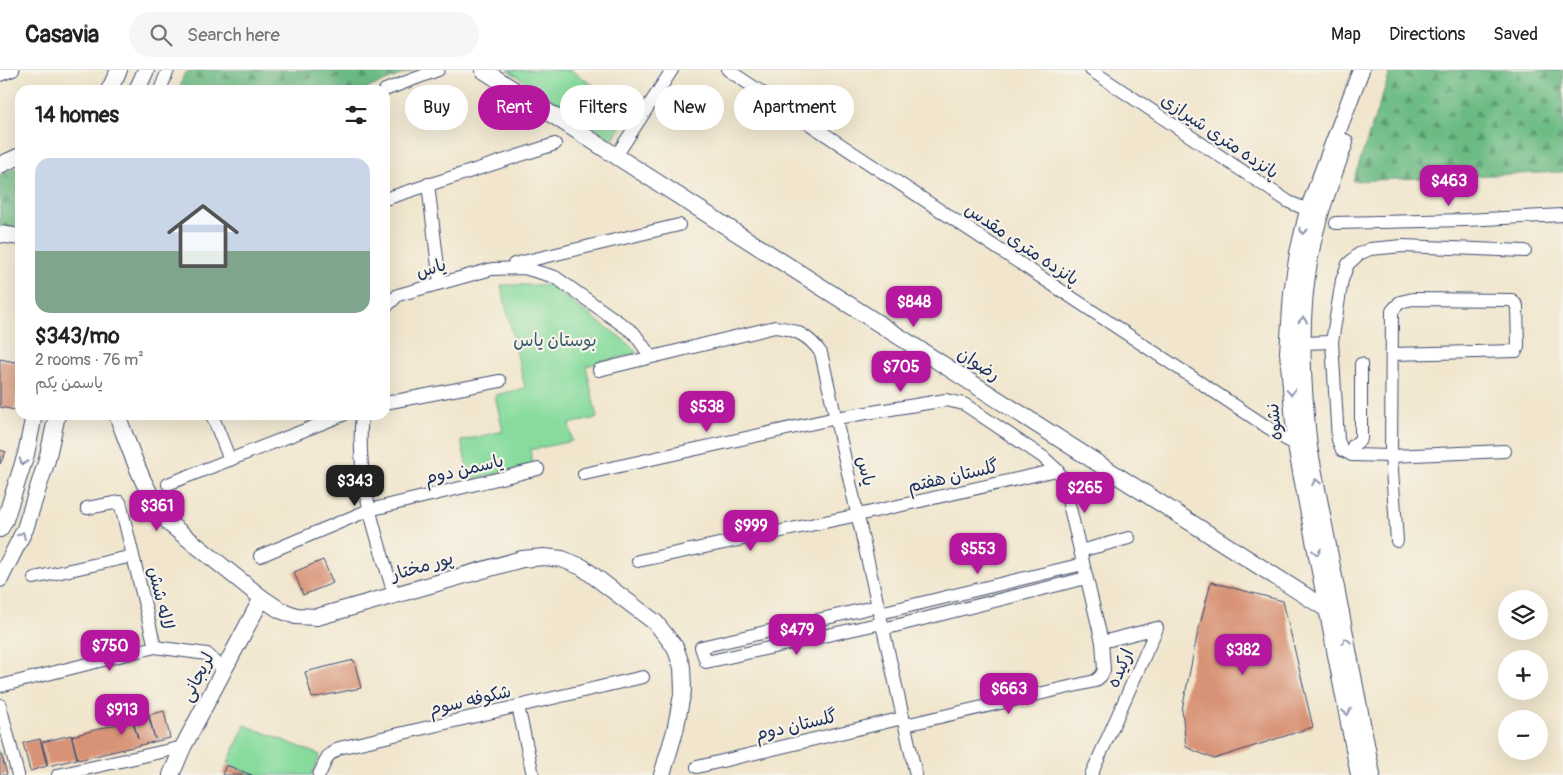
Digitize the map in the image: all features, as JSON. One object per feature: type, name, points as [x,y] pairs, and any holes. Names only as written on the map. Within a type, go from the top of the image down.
[{"type":"main road","points":[[112,85],[119,70]]},
{"type":"main road","points":[[139,85],[146,70]]},
{"type":"main road","name":"رضوان","points":[[484,70],[616,156],[1335,611]]},
{"type":"main road","name":"نشوه","points":[[1303,447],[1302,343],[1305,287],[1314,213],[1362,70]]},
{"type":"main road","name":"نشوه","points":[[1372,775],[1335,611],[1303,447],[1288,352],[1292,293],[1298,253],[1373,70]]},
{"type":"main road","points":[[0,164],[15,158]]},
{"type":"main road","points":[[0,234],[15,236]]},
{"type":"main road","points":[[0,529],[26,454],[33,420]]},
{"type":"main road","points":[[0,579],[25,529],[47,460],[56,420]]},
{"type":"main road","name":"پور مختار","points":[[119,420],[146,488],[161,513],[184,536],[262,598],[289,614],[301,617],[317,617],[522,559],[562,559],[582,567],[656,623],[675,647],[682,667],[683,690],[675,731],[662,775]]},
{"type":"main road","name":"لریجانی","points":[[171,775],[183,747],[223,669],[262,598]]},
{"type":"main road","name":"نشوه","points":[[1335,611],[1359,775]]},
{"type":"street","points":[[0,75],[13,70]]},
{"type":"street","points":[[162,85],[168,70]]},
{"type":"street","points":[[390,88],[438,70]]},
{"type":"street","points":[[616,156],[672,70]]},
{"type":"street","name":"پانزده متری مقدس","points":[[728,70],[1303,447]]},
{"type":"street","name":"پانزده متری شیرازی","points":[[1091,70],[1289,202],[1314,213]]},
{"type":"street","points":[[390,197],[556,144]]},
{"type":"street","points":[[428,184],[440,283]]},
{"type":"street","points":[[1336,223],[1466,220],[1563,215]]},
{"type":"street","name":"یاس","points":[[390,303],[398,295],[440,283],[679,225]]},
{"type":"street","points":[[1505,451],[1391,456],[1352,455],[1342,450],[1338,440],[1332,342],[1342,280],[1348,264],[1359,254],[1370,249],[1403,246],[1525,251]]},
{"type":"street","name":"یاس","points":[[492,269],[524,268],[555,277],[634,333],[651,357]]},
{"type":"street","points":[[1392,354],[1516,351],[1518,347],[1517,306],[1512,300],[1413,299],[1400,302],[1392,311],[1391,456],[1397,541]]},
{"type":"street","name":"یاس","points":[[599,370],[775,327],[789,328],[802,333],[813,342],[821,353],[916,775]]},
{"type":"street","points":[[1302,343],[1332,342]]},
{"type":"street","points":[[1352,455],[1353,446],[1360,439],[1361,364]]},
{"type":"street","points":[[390,402],[500,381]]},
{"type":"street","points":[[584,474],[836,418],[946,400],[964,404],[1043,457],[1057,470],[1063,479],[1102,642]]},
{"type":"street","points":[[214,420],[230,460]]},
{"type":"street","points":[[168,484],[330,420]]},
{"type":"street","points":[[361,420],[359,440],[363,478],[369,510],[394,594]]},
{"type":"street","name":"یاسمن دوم","points":[[260,556],[369,510],[538,469]]},
{"type":"street","name":"گلستان هفتم","points":[[638,561],[858,515],[1057,470]]},
{"type":"street","name":"لاله شش","points":[[88,508],[120,502],[154,647]]},
{"type":"street","points":[[1080,551],[1129,538]]},
{"type":"street","points":[[34,578],[133,556]]},
{"type":"street","points":[[1083,564],[881,618],[706,662],[701,647],[881,618],[1086,578]]},
{"type":"street","name":"ارکیده","points":[[1091,775],[1157,628],[1102,642]]},
{"type":"street","name":"گلستان دوم","points":[[698,767],[1096,681],[1104,670],[1102,642]]},
{"type":"street","points":[[0,686],[154,647],[207,654],[223,669]]},
{"type":"street","name":"شکوفه سوم","points":[[319,775],[328,756],[339,748],[643,677]]},
{"type":"street","points":[[0,705],[18,775]]},
{"type":"street","points":[[518,706],[533,775]]},
{"type":"street","points":[[58,775],[183,747]]},
{"type":"green space","points":[[192,70],[414,70],[376,85],[181,85],[184,74]]},
{"type":"green space","points":[[508,70],[571,70],[593,85],[560,85],[560,105],[550,98],[550,85],[530,85]]},
{"type":"green space","points":[[1391,70],[1563,70],[1563,172],[1353,181]]},
{"type":"green space","points":[[597,130],[618,130],[612,140]]},
{"type":"green space","points":[[15,168],[15,229],[0,227],[0,174]]},
{"type":"green space","name":"بوستان یاس","points":[[501,285],[548,285],[624,340],[637,353],[586,366],[597,418],[569,424],[572,441],[530,450],[533,465],[470,480],[461,441],[503,431],[495,395],[525,388]]},
{"type":"green space","points":[[245,725],[320,755],[312,775],[250,775],[228,763]]},
{"type":"building","points":[[0,359],[15,362],[15,410],[0,407]]},
{"type":"building","points":[[0,450],[6,452],[0,464]]},
{"type":"building","points":[[323,560],[333,583],[303,595],[294,572]]},
{"type":"building","points":[[1211,582],[1283,601],[1313,727],[1214,759],[1186,747],[1182,710],[1197,636]]},
{"type":"building","points":[[354,660],[361,688],[312,698],[305,672]]},
{"type":"building","points":[[164,711],[170,738],[78,760],[72,736],[132,720],[138,739],[133,719],[148,715],[155,739],[149,715]]},
{"type":"building","points":[[71,735],[77,759],[48,766],[42,742]]},
{"type":"building","points":[[40,739],[47,766],[30,771],[23,743]]},
{"type":"building","points":[[0,750],[7,774],[5,775],[0,775]]},
{"type":"building","points":[[226,765],[252,775],[222,775]]}]
